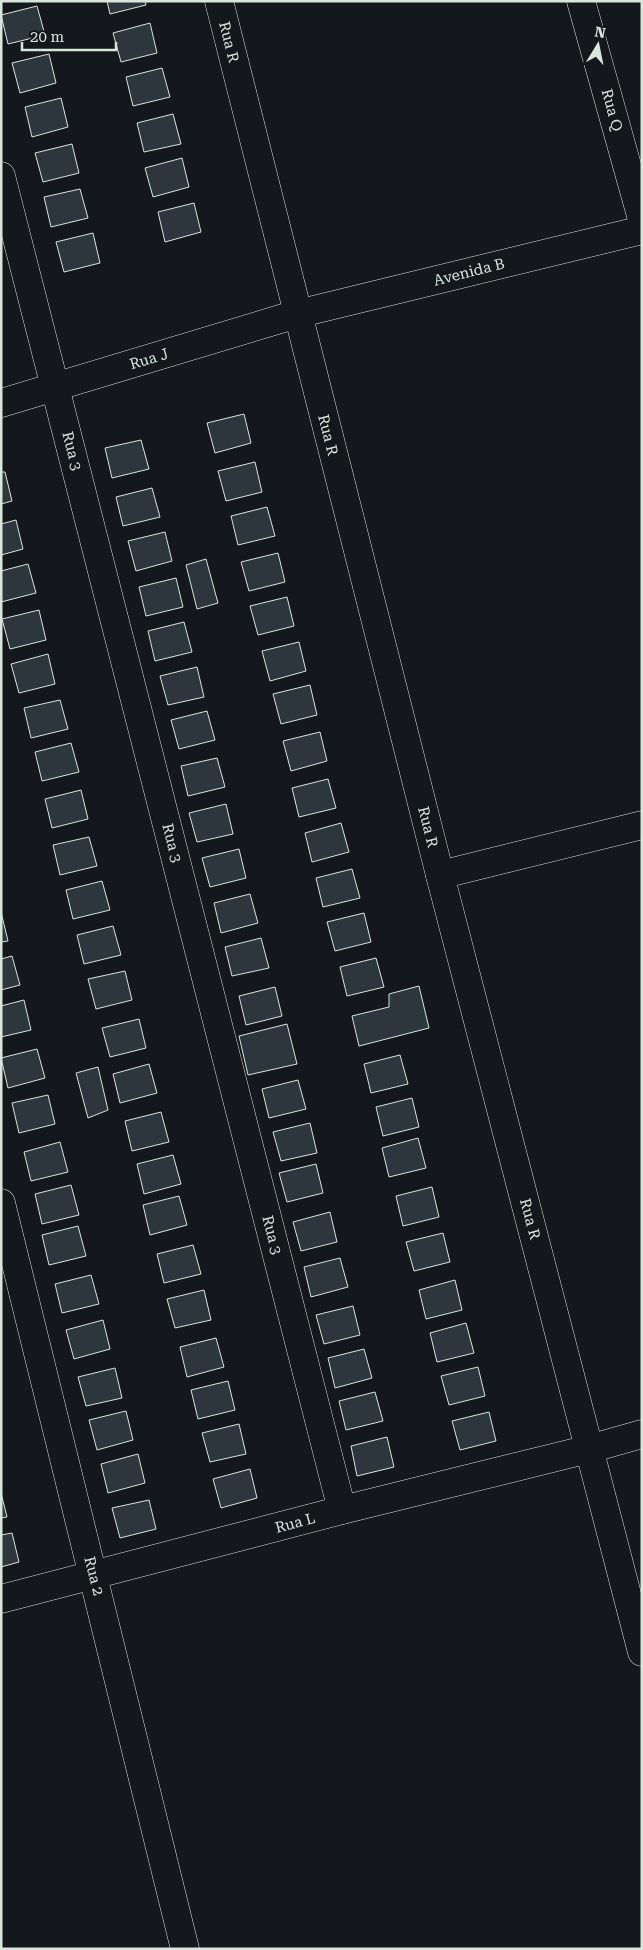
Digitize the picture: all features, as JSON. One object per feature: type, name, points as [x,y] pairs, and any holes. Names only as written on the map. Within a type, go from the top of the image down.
[{"type":"street","name":"Rua R","points":[[219,1],[440,875],[642,1652]]},
{"type":"street","name":"Rua Q","points":[[581,1],[642,219]]},
{"type":"street","name":"Rua 3","points":[[1,176],[342,1510]]},
{"type":"street","name":"Avenida B","points":[[297,314],[642,230]]},
{"type":"street","name":"Rua J","points":[[1,403],[297,314]]},
{"type":"street","points":[[440,875],[642,825]]},
{"type":"street","name":"Rua 2","points":[[1,1204],[185,1949]]},
{"type":"street","name":"Rua L","points":[[1,1599],[642,1434]]},
{"type":"building","points":[[107,1],[145,1],[146,5],[110,14]]},
{"type":"building","points":[[37,6],[45,35],[8,44],[1,15]]},
{"type":"building","points":[[150,23],[157,53],[121,62],[113,33]]},
{"type":"building","points":[[49,54],[56,83],[20,93],[12,63]]},
{"type":"building","points":[[162,68],[170,97],[133,106],[126,77]]},
{"type":"building","points":[[61,98],[68,127],[32,137],[25,107]]},
{"type":"building","points":[[173,114],[181,144],[144,152],[137,123]]},
{"type":"building","points":[[72,144],[79,173],[43,182],[35,153]]},
{"type":"building","points":[[182,158],[189,187],[153,197],[145,168]]},
{"type":"building","points":[[80,189],[88,218],[51,227],[44,197]]},
{"type":"building","points":[[194,203],[201,232],[165,242],[158,212]]},
{"type":"building","points":[[93,233],[100,263],[64,272],[56,242]]},
{"type":"building","points":[[244,414],[251,443],[215,453],[207,423]]},
{"type":"building","points":[[141,440],[149,469],[112,478],[105,448]]},
{"type":"building","points":[[255,462],[262,492],[226,501],[218,471]]},
{"type":"building","points":[[1,472],[5,472],[12,501],[1,504]]},
{"type":"building","points":[[152,488],[160,517],[123,526],[116,497]]},
{"type":"building","points":[[267,507],[275,536],[238,545],[231,516]]},
{"type":"building","points":[[16,520],[23,549],[1,555],[1,524]]},
{"type":"building","points":[[165,532],[172,561],[136,571],[128,541]]},
{"type":"building","points":[[278,553],[285,582],[249,591],[241,562]]},
{"type":"building","points":[[206,559],[218,603],[197,609],[186,565]]},
{"type":"building","points":[[28,564],[36,593],[1,602],[1,571]]},
{"type":"building","points":[[176,578],[183,607],[146,616],[139,587]]},
{"type":"building","points":[[287,597],[294,626],[258,635],[250,606]]},
{"type":"building","points":[[39,610],[46,640],[10,649],[2,619]]},
{"type":"building","points":[[184,622],[192,652],[155,661],[148,631]]},
{"type":"building","points":[[299,642],[306,671],[270,681],[262,651]]},
{"type":"building","points":[[48,654],[55,684],[19,693],[11,664]]},
{"type":"building","points":[[197,667],[204,697],[168,705],[160,676]]},
{"type":"building","points":[[310,685],[317,715],[281,724],[273,694]]},
{"type":"building","points":[[60,700],[68,729],[31,738],[24,708]]},
{"type":"building","points":[[207,711],[215,740],[179,749],[171,720]]},
{"type":"building","points":[[320,732],[327,761],[291,771],[283,741]]},
{"type":"building","points":[[71,743],[79,772],[42,781],[35,752]]},
{"type":"building","points":[[217,758],[225,787],[188,796],[181,766]]},
{"type":"building","points":[[328,779],[336,808],[299,817],[292,788]]},
{"type":"building","points":[[81,790],[88,819],[52,828],[45,799]]},
{"type":"building","points":[[226,804],[233,834],[197,842],[189,813]]},
{"type":"building","points":[[341,823],[349,852],[312,862],[305,833]]},
{"type":"building","points":[[89,837],[97,866],[60,875],[53,845]]},
{"type":"building","points":[[239,849],[246,878],[210,887],[202,858]]},
{"type":"building","points":[[352,869],[360,898],[323,907],[316,878]]},
{"type":"building","points":[[102,881],[110,910],[73,919],[66,890]]},
{"type":"building","points":[[250,894],[258,923],[221,933],[214,903]]},
{"type":"building","points":[[1,912],[8,941],[1,942]]},
{"type":"building","points":[[364,913],[371,942],[335,951],[327,922]]},
{"type":"building","points":[[113,926],[121,955],[84,964],[77,935]]},
{"type":"building","points":[[261,938],[269,968],[232,976],[225,947]]},
{"type":"building","points":[[12,956],[20,985],[1,990],[1,959]]},
{"type":"building","points":[[376,958],[384,987],[347,996],[340,967]]},
{"type":"building","points":[[125,971],[132,1000],[96,1009],[88,979]]},
{"type":"building","points":[[419,986],[429,1028],[359,1046],[352,1016],[389,1007],[389,994]]},
{"type":"building","points":[[275,987],[282,1016],[246,1025],[239,996]]},
{"type":"building","points":[[24,1000],[31,1030],[1,1037],[1,1006]]},
{"type":"building","points":[[139,1019],[146,1048],[110,1057],[102,1028]]},
{"type":"building","points":[[287,1024],[297,1064],[248,1075],[239,1036]]},
{"type":"building","points":[[37,1049],[45,1078],[8,1088],[1,1058]]},
{"type":"building","points":[[400,1055],[408,1084],[371,1093],[364,1064]]},
{"type":"building","points":[[149,1064],[157,1093],[120,1103],[113,1074]]},
{"type":"building","points":[[98,1067],[108,1110],[88,1118],[76,1073]]},
{"type":"building","points":[[298,1080],[306,1109],[269,1118],[262,1089]]},
{"type":"building","points":[[48,1095],[55,1124],[19,1133],[12,1103]]},
{"type":"building","points":[[412,1098],[419,1127],[383,1136],[376,1107]]},
{"type":"building","points":[[161,1112],[169,1142],[132,1151],[125,1121]]},
{"type":"building","points":[[310,1123],[317,1153],[281,1161],[273,1132]]},
{"type":"building","points":[[418,1138],[426,1168],[389,1177],[382,1148]]},
{"type":"building","points":[[60,1142],[68,1172],[31,1181],[24,1152]]},
{"type":"building","points":[[173,1155],[181,1184],[144,1194],[137,1164]]},
{"type":"building","points":[[316,1164],[323,1193],[287,1202],[279,1173]]},
{"type":"building","points":[[71,1185],[79,1215],[42,1224],[35,1194]]},
{"type":"building","points":[[432,1187],[439,1217],[403,1226],[396,1196]]},
{"type":"building","points":[[179,1196],[187,1225],[150,1235],[143,1205]]},
{"type":"building","points":[[330,1212],[337,1242],[301,1251],[293,1222]]},
{"type":"building","points":[[78,1226],[86,1256],[49,1265],[42,1235]]},
{"type":"building","points":[[443,1233],[450,1262],[414,1271],[406,1242]]},
{"type":"building","points":[[193,1245],[201,1274],[164,1283],[157,1254]]},
{"type":"building","points":[[340,1258],[348,1287],[311,1297],[304,1267]]},
{"type":"building","points":[[91,1275],[99,1304],[62,1313],[55,1284]]},
{"type":"building","points":[[455,1280],[462,1310],[426,1319],[419,1290]]},
{"type":"building","points":[[204,1290],[211,1320],[175,1328],[167,1299]]},
{"type":"building","points":[[353,1306],[360,1335],[324,1344],[316,1315]]},
{"type":"building","points":[[103,1320],[110,1349],[74,1359],[66,1330]]},
{"type":"building","points":[[466,1323],[474,1353],[437,1362],[430,1333]]},
{"type":"building","points":[[216,1338],[224,1367],[187,1377],[180,1347]]},
{"type":"building","points":[[364,1349],[372,1378],[335,1388],[328,1358]]},
{"type":"building","points":[[478,1367],[485,1396],[449,1405],[441,1376]]},
{"type":"building","points":[[115,1368],[122,1398],[86,1406],[78,1377]]},
{"type":"building","points":[[228,1381],[235,1410],[198,1419],[191,1390]]},
{"type":"building","points":[[375,1392],[383,1421],[346,1430],[339,1401]]},
{"type":"building","points":[[126,1411],[133,1440],[97,1450],[89,1420]]},
{"type":"building","points":[[489,1412],[496,1441],[460,1450],[452,1421]]},
{"type":"building","points":[[239,1424],[246,1454],[210,1462],[202,1433]]},
{"type":"building","points":[[387,1437],[394,1467],[357,1476],[351,1446]]},
{"type":"building","points":[[138,1454],[145,1483],[108,1493],[101,1464]]},
{"type":"building","points":[[250,1469],[257,1498],[221,1508],[213,1479]]},
{"type":"building","points":[[1,1493],[7,1517],[1,1518]]},
{"type":"building","points":[[149,1500],[156,1529],[120,1538],[112,1508]]},
{"type":"building","points":[[12,1533],[19,1562],[1,1567],[1,1535]]}]
